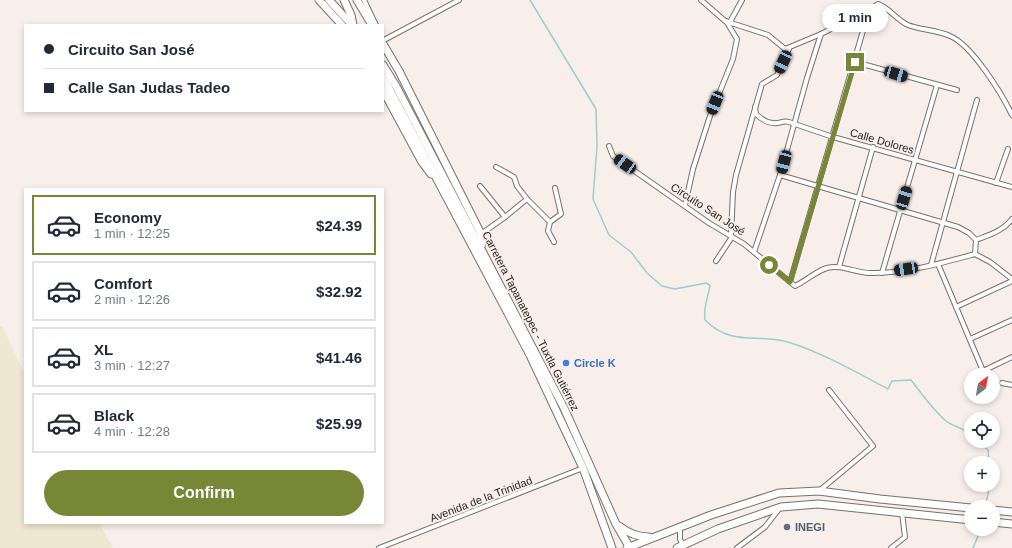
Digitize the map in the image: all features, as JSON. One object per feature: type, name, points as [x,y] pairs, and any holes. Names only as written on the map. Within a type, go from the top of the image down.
[{"type":"highway","points":[[319,0],[341,24]]},
{"type":"highway","points":[[329,0],[352,24]]},
{"type":"highway","points":[[344,0],[351,15]]},
{"type":"highway","points":[[349,0],[353,24]]},
{"type":"highway","points":[[357,0],[371,24]]},
{"type":"highway","points":[[384,43],[481,234],[482,249]]},
{"type":"highway","name":"Carretera Tapanatepec - Tuxtla Gutiérrez","points":[[384,67],[396,86],[482,249],[564,408],[586,467],[612,548]]},
{"type":"highway","name":"Carretera Tapanatepec - Tuxtla Gutiérrez","points":[[384,79],[446,194],[629,548]]},
{"type":"highway","points":[[384,92],[422,162],[446,194]]},
{"type":"highway","points":[[629,548],[680,527],[779,493],[819,491],[964,507]]},
{"type":"highway","points":[[681,547],[718,529],[781,507],[818,504],[964,519]]},
{"type":"highway","points":[[1000,511],[1012,512]]},
{"type":"highway","points":[[1000,523],[1012,524]]},
{"type":"highway","points":[[616,524],[627,532],[640,537],[654,537]]},
{"type":"street","points":[[364,0],[376,24]]},
{"type":"street","points":[[384,40],[459,0]]},
{"type":"street","points":[[685,205],[692,169],[710,116],[734,59],[736,39],[725,21],[702,0]]},
{"type":"street","points":[[730,22],[742,0]]},
{"type":"street","points":[[875,0],[878,4],[886,8],[891,14],[907,24],[950,36],[958,41],[990,76],[1012,115]]},
{"type":"street","points":[[725,21],[768,35],[785,49],[789,49],[869,10],[878,4]]},
{"type":"street","points":[[790,282],[869,10]]},
{"type":"street","points":[[754,252],[780,174],[821,34]]},
{"type":"street","points":[[716,261],[732,236],[734,187],[762,84],[777,75],[789,49]]},
{"type":"street","points":[[855,62],[957,90]]},
{"type":"street","points":[[882,273],[937,85]]},
{"type":"street","points":[[931,265],[977,100]]},
{"type":"street","name":"Calle Dolores","points":[[755,107],[756,114],[767,121],[776,123],[784,120],[833,137],[1012,187]]},
{"type":"street","name":"Circuito San José","points":[[609,146],[613,156],[709,223],[732,236],[795,286],[820,270],[839,266]]},
{"type":"street","points":[[873,148],[839,266],[860,272],[882,273],[938,264],[975,254],[990,262],[1012,280],[956,308]]},
{"type":"street","points":[[996,183],[1008,149]]},
{"type":"street","points":[[496,167],[514,177],[517,186],[527,199],[550,222]]},
{"type":"street","points":[[780,174],[942,222],[964,230],[976,240]]},
{"type":"street","points":[[480,186],[505,217]]},
{"type":"street","points":[[554,242],[548,231],[550,222],[561,214],[555,188]]},
{"type":"street","points":[[481,234],[527,199]]},
{"type":"street","points":[[976,240],[1004,227],[1012,219]]},
{"type":"street","points":[[975,254],[976,240]]},
{"type":"street","points":[[938,264],[983,371],[1012,357]]},
{"type":"street","points":[[970,339],[1012,320]]},
{"type":"street","points":[[1002,383],[1012,385]]},
{"type":"street","points":[[819,491],[873,446],[829,390]]},
{"type":"street","name":"Avenida de la Trinidad","points":[[379,548],[586,467]]},
{"type":"street","points":[[737,548],[765,527],[781,507]]},
{"type":"street","points":[[891,548],[905,537],[902,512]]},
{"type":"street","points":[[680,527],[679,532],[681,547]]},
{"type":"shaded area","points":[[2,326],[24,372],[24,524],[100,524],[113,548],[0,548],[0,327]]},
{"type":"waterway","points":[[530,0],[596,109],[597,146],[593,199],[609,235],[631,252],[647,273],[662,286],[675,289],[706,283],[710,285],[705,307],[705,320],[725,334],[745,338],[777,340],[801,346],[827,357],[888,389],[892,381],[911,380],[927,401],[946,421],[964,430]]},
{"type":"waterway","points":[[986,448],[988,450],[988,456]]},
{"type":"waterway","points":[[987,500],[988,492]]},
{"type":"waterway","points":[[973,548],[978,536]]},
{"type":"place","name":"Circle K","points":[[566,363]]},
{"type":"place","name":"INEGI","points":[[787,527]]},
{"type":"route","points":[[769,265],[790,282],[855,62]]}]
